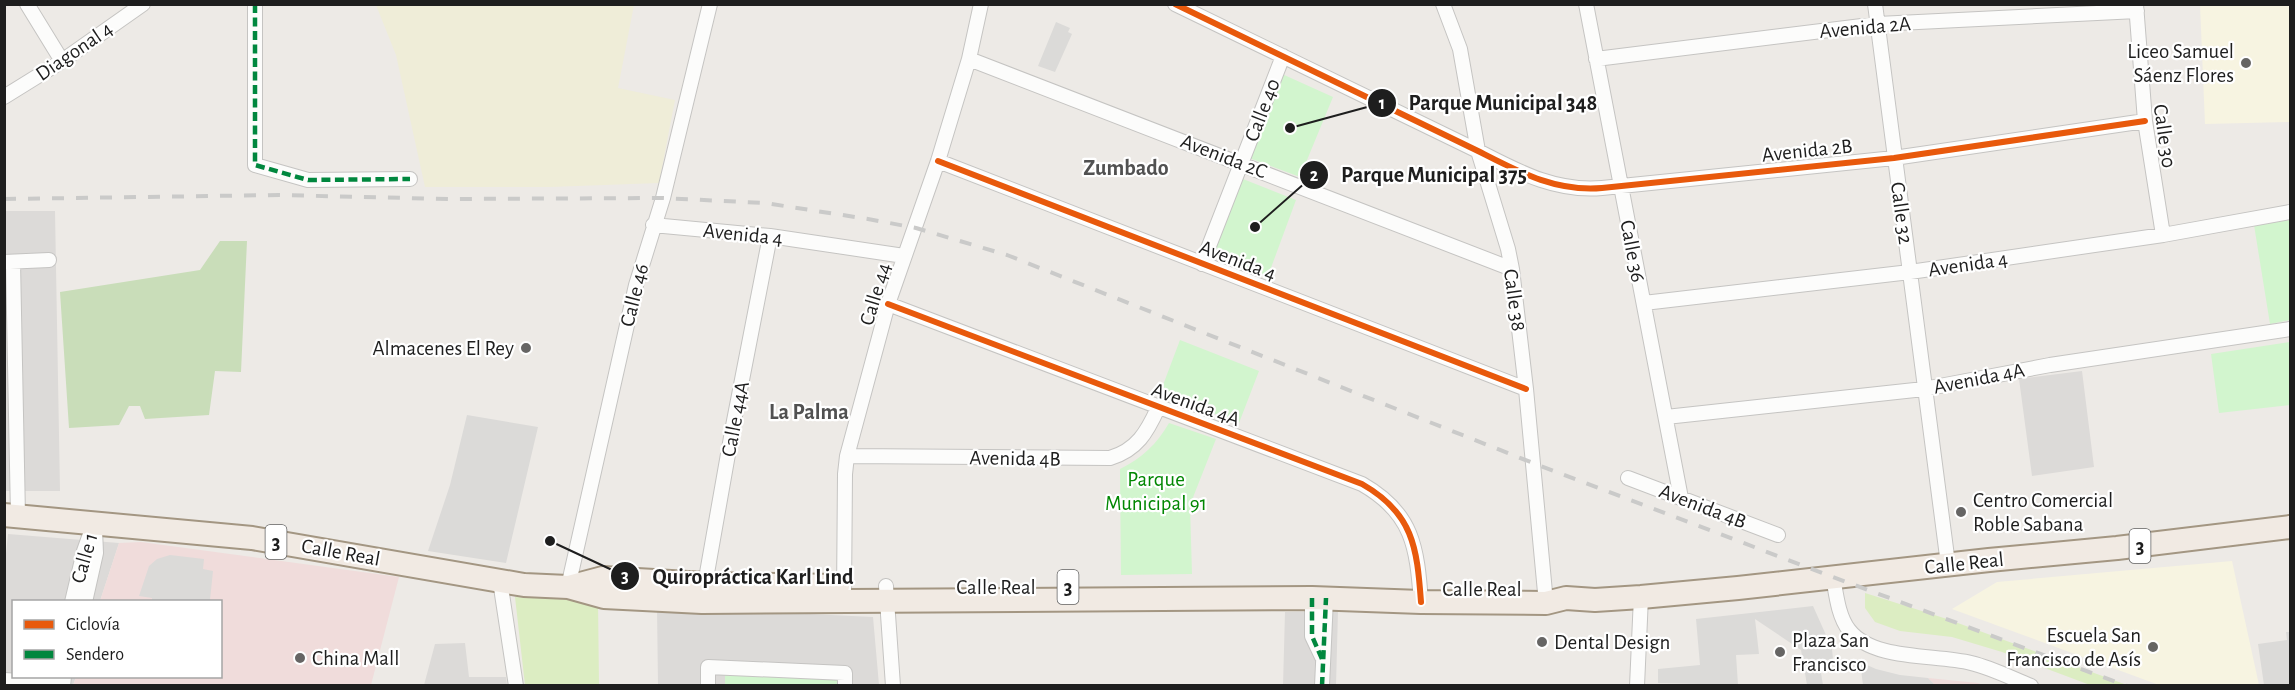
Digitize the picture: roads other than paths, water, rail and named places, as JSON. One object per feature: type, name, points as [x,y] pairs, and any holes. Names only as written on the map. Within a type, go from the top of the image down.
[{"type":"main road","name":"Calle Real","points":[[11,515],[252,538],[501,581],[568,587],[603,578],[704,593],[1319,598],[1553,597],[1595,600],[2117,548],[2290,527]]},
{"type":"main road","name":"Calle Real","points":[[886,594],[1318,587],[1421,596]]},
{"type":"street","points":[[27,4],[62,61]]},
{"type":"street","name":"Diagonal 4","points":[[4,97],[62,61],[143,4]]},
{"type":"street","points":[[255,4],[255,165],[308,180],[410,179]]},
{"type":"street","name":"Calle 46","points":[[568,587],[636,285],[663,198],[710,4]]},
{"type":"street","name":"Calle 44","points":[[844,593],[847,456],[888,304],[916,228],[969,59],[981,4]]},
{"type":"street","name":"Avenida 2B","points":[[1175,4],[1526,176],[1544,183],[1574,189],[1894,158],[2145,121]]},
{"type":"street","name":"Calle 38","points":[[1443,4],[1460,49],[1478,151],[1512,269],[1553,597]]},
{"type":"street","name":"Calle 36","points":[[1586,4],[1681,498]]},
{"type":"street","name":"Calle 32","points":[[1875,4],[1948,564]]},
{"type":"street","name":"Avenida 2A","points":[[1596,59],[1878,24],[2137,8]]},
{"type":"street","name":"Calle 30","points":[[2137,8],[2145,121],[2163,235]]},
{"type":"street","name":"Calle 40","points":[[1202,264],[1282,56]]},
{"type":"street","name":"Avenida 2C","points":[[969,59],[1512,269]]},
{"type":"street","name":"Avenida 4","points":[[938,161],[1526,389]]},
{"type":"street","name":"Avenida 4","points":[[1644,303],[1910,272],[2163,235],[2290,212]]},
{"type":"street","name":"Avenida 4","points":[[653,225],[770,236],[904,256]]},
{"type":"street","name":"Calle 44A","points":[[704,593],[735,415],[770,236]]},
{"type":"street","points":[[11,515],[9,262],[49,260]]},
{"type":"street","name":"Avenida 4A","points":[[888,304],[1362,484],[1377,493],[1399,513],[1405,523],[1417,564],[1421,596]]},
{"type":"street","name":"Avenida 4A","points":[[1666,417],[1924,389],[2050,365],[2290,329]]},
{"type":"street","name":"Avenida 4B","points":[[847,456],[1110,458],[1121,455],[1139,443],[1158,408]]},
{"type":"street","name":"Avenida 4B","points":[[1628,478],[1778,535]]},
{"type":"street","name":"Calle 1","points":[[80,597],[96,553],[94,523]]},
{"type":"street","points":[[1833,577],[1845,623],[1849,630],[1864,641],[1898,653],[1969,662],[2031,686]]},
{"type":"street","points":[[501,581],[516,686]]},
{"type":"street","points":[[886,594],[893,686]]},
{"type":"street","points":[[1637,686],[1641,597]]},
{"type":"street","points":[[1319,598],[1312,636],[1324,662],[1322,686]]},
{"type":"street","points":[[708,686],[708,667],[845,673],[845,686]]},
{"type":"street","points":[[4,680],[37,682],[56,680]]},
{"type":"railway","points":[[4,199],[279,195],[448,199],[663,198],[765,203],[916,228],[1007,255],[1533,463],[2127,686]]},
{"type":"place","name":"Liceo Samuel Sáenz Flores","points":[[2246,63]]},
{"type":"place","name":"Parque Municipal 348","points":[[1290,128]]},
{"type":"place","name":"Parque Municipal 375","points":[[1255,227]]},
{"type":"place","name":"Almacenes El Rey","points":[[526,348]]},
{"type":"place","name":"Centro Comercial Roble Sabana","points":[[1961,512]]},
{"type":"place","name":"Quiropráctica Karl Lind","points":[[550,541]]},
{"type":"place","name":"Dental Design","points":[[1542,642]]},
{"type":"place","name":"Escuela San Francisco de Asís","points":[[2153,647]]},
{"type":"place","name":"Plaza San Francisco","points":[[1780,652]]},
{"type":"place","name":"China Mall","points":[[300,658]]},
{"type":"district","name":"Zumbado","points":[[1126,167]]},
{"type":"district","name":"La Palma","points":[[809,411]]},
{"type":"park label","name":"Parque Municipal 91","points":[[1156,491]]}]
